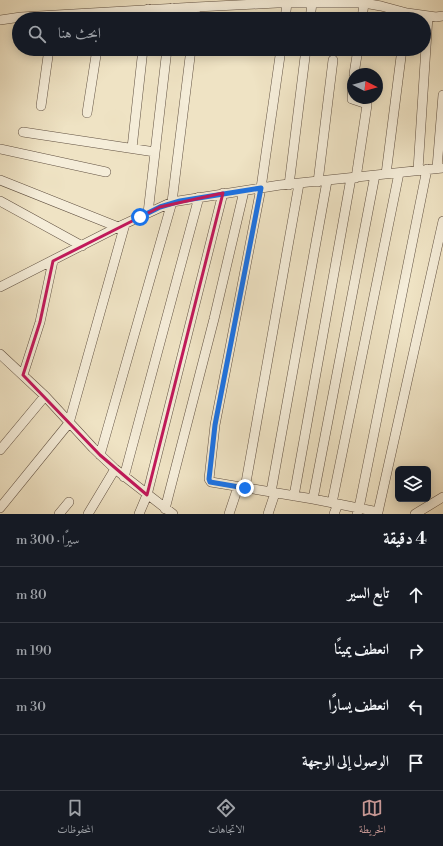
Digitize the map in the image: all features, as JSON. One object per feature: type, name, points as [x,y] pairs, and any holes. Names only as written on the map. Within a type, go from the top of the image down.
[{"type":"street","points":[[123,0],[123,10]]},
{"type":"street","points":[[115,12],[123,10],[196,6],[287,3],[364,3],[381,6],[396,12]]},
{"type":"street","points":[[286,12],[287,3]]},
{"type":"street","points":[[311,12],[312,3]]},
{"type":"street","points":[[363,12],[364,3]]},
{"type":"street","points":[[195,12],[196,6]]},
{"type":"street","points":[[171,12],[172,8]]},
{"type":"street","points":[[431,16],[443,16]]},
{"type":"street","points":[[0,20],[12,18]]},
{"type":"street","points":[[42,106],[49,56]]},
{"type":"street","points":[[87,113],[96,56]]},
{"type":"street","points":[[132,148],[143,56]]},
{"type":"street","points":[[148,213],[166,56]]},
{"type":"street","points":[[100,455],[172,202],[190,56]]},
{"type":"street","points":[[280,56],[261,188],[215,425],[209,479],[210,482],[335,503],[358,511],[378,513],[443,221]]},
{"type":"street","points":[[289,185],[305,56]]},
{"type":"street","points":[[355,68],[357,56]]},
{"type":"street","points":[[386,174],[401,56]]},
{"type":"street","points":[[358,511],[422,170],[426,56]]},
{"type":"street","points":[[268,514],[273,492],[322,182],[333,60]]},
{"type":"street","points":[[0,288],[122,225],[172,202],[261,188],[440,168],[443,95]]},
{"type":"street","points":[[294,496],[366,104]]},
{"type":"street","points":[[23,132],[155,152]]},
{"type":"street","points":[[0,149],[106,172]]},
{"type":"street","points":[[334,514],[399,173]]},
{"type":"street","points":[[313,499],[375,175]]},
{"type":"street","points":[[0,180],[122,225]]},
{"type":"street","points":[[229,514],[242,488],[299,184]]},
{"type":"street","points":[[0,354],[45,396],[69,423],[115,469],[169,511],[244,191]]},
{"type":"street","points":[[140,514],[147,495],[223,194]]},
{"type":"street","points":[[124,477],[199,197]]},
{"type":"street","points":[[0,201],[82,246]]},
{"type":"street","points":[[0,508],[69,423],[122,225]]},
{"type":"street","points":[[23,375],[40,322],[53,261]]},
{"type":"street","points":[[0,450],[45,396]]},
{"type":"street","points":[[88,514],[115,469]]},
{"type":"street","points":[[415,514],[443,497]]},
{"type":"street","points":[[59,514],[69,502]]},
{"type":"highlighted area","points":[[223,193],[147,495],[100,455],[23,375],[40,322],[53,261],[160,207]]},
{"type":"route","points":[[140,217],[172,202],[261,188],[215,425],[209,479],[210,482],[245,488]]}]
